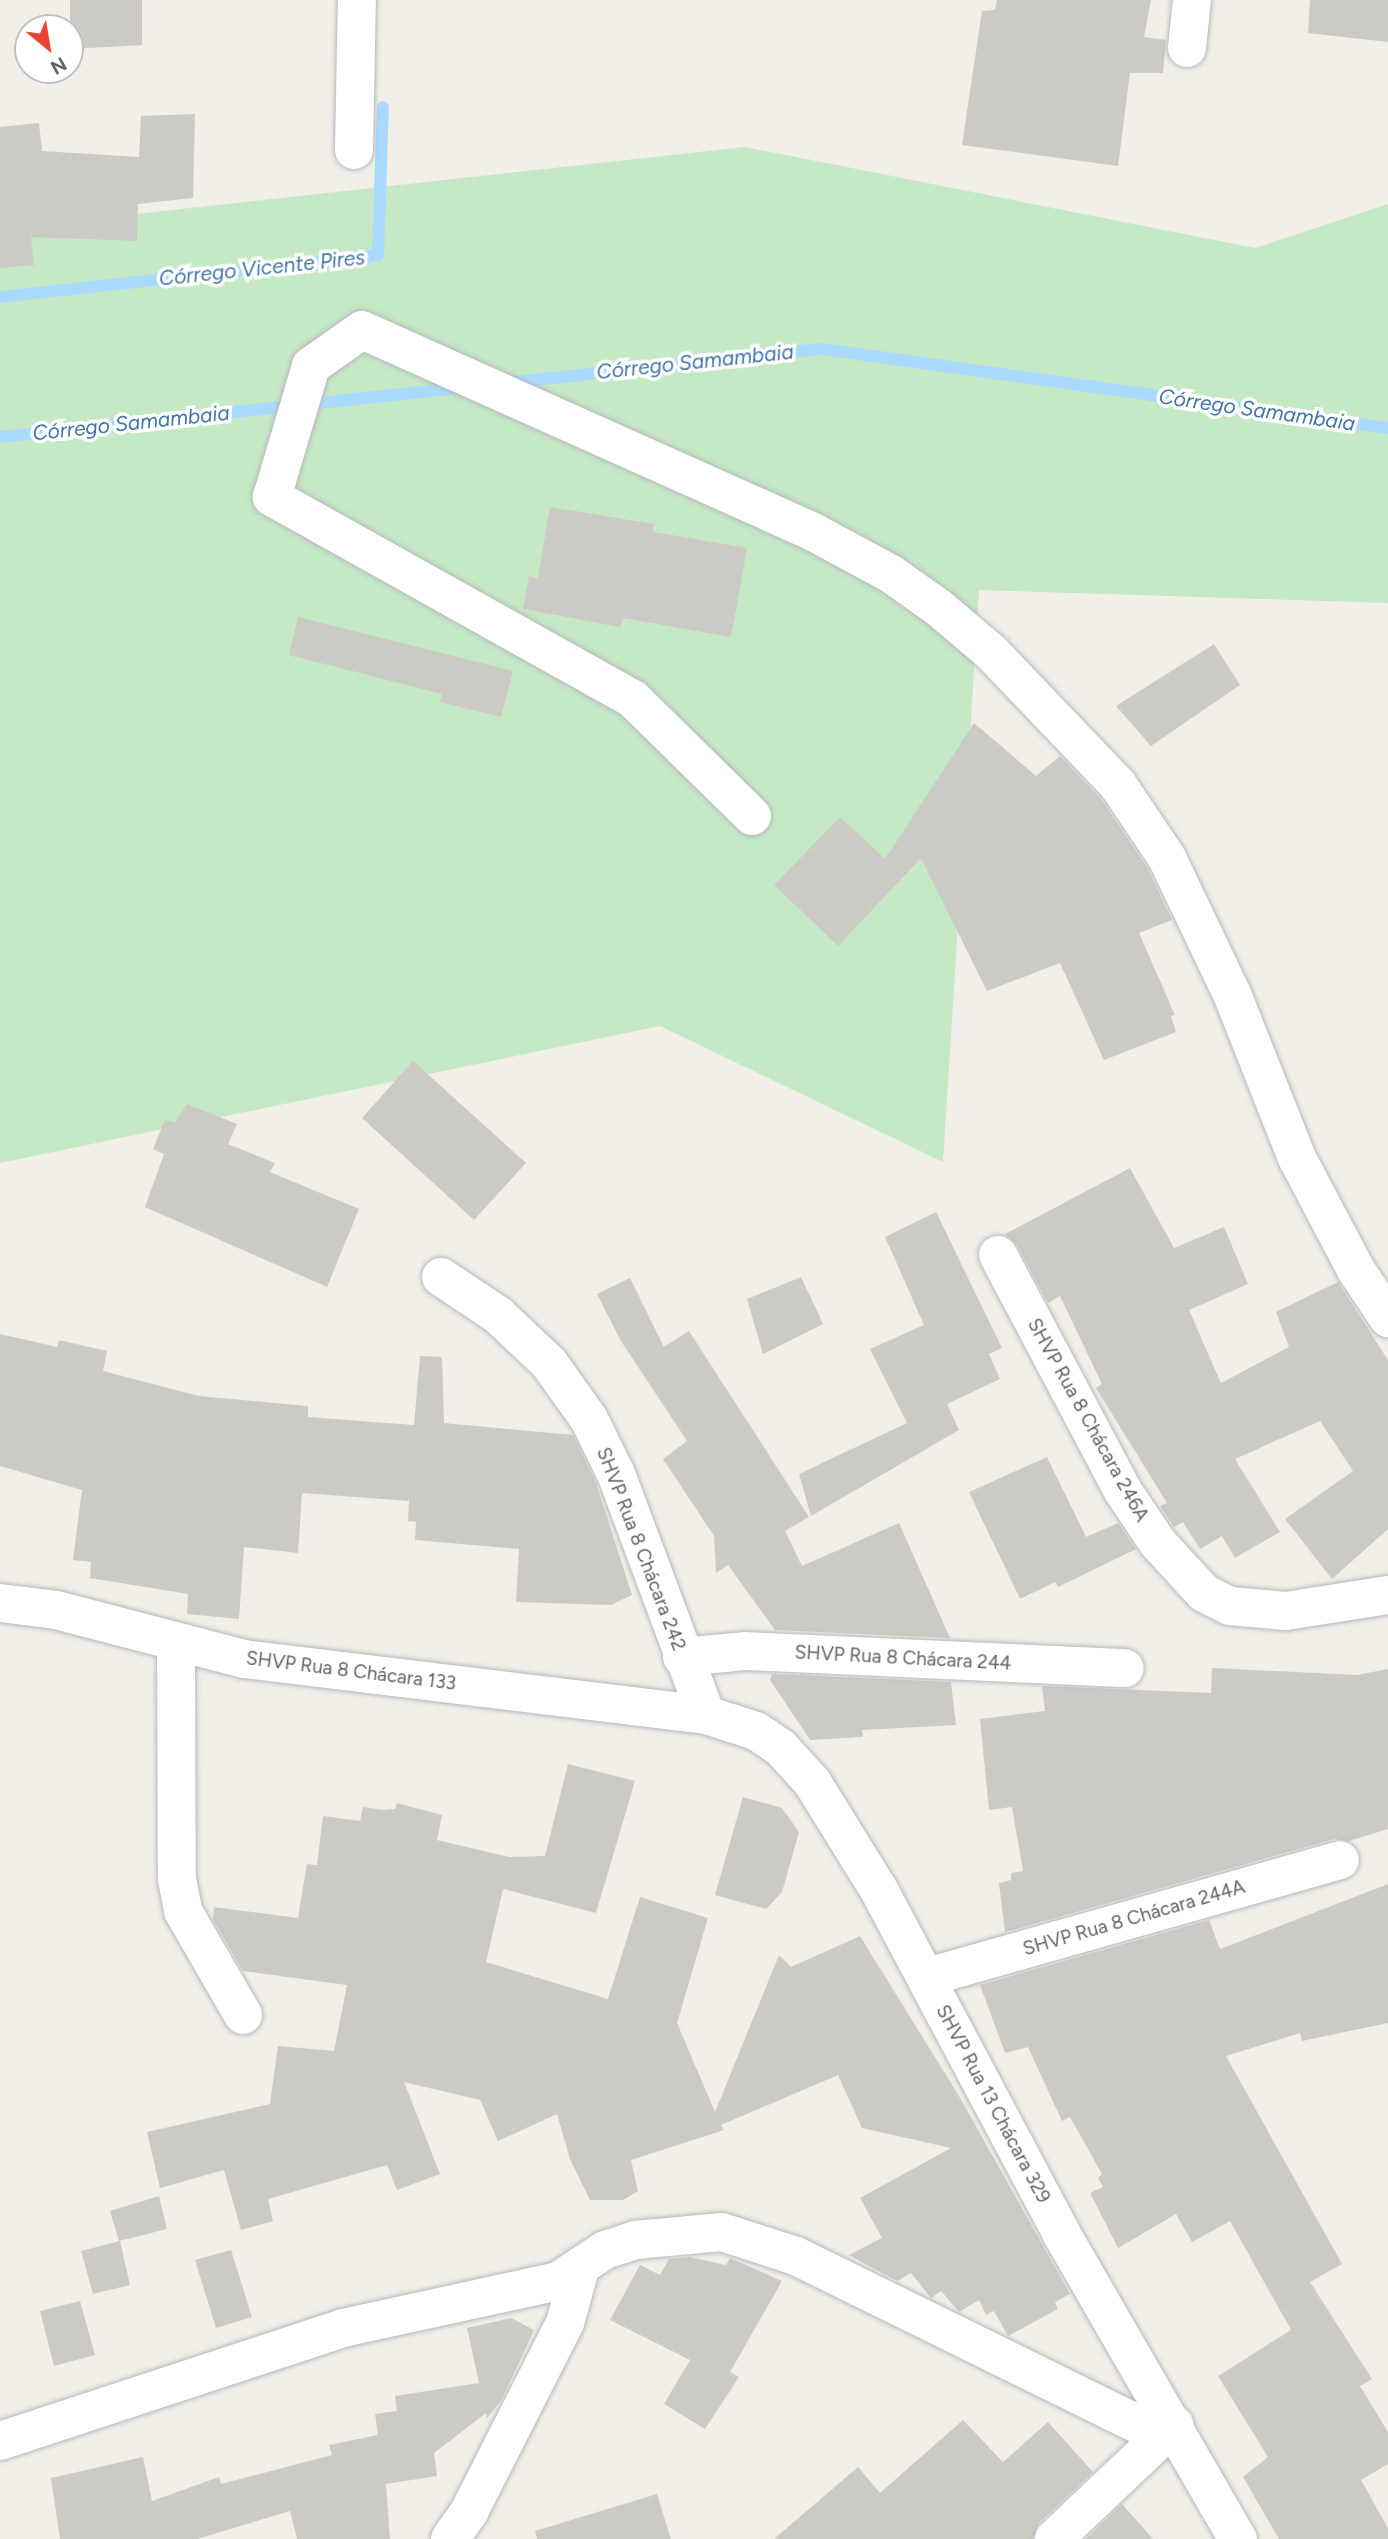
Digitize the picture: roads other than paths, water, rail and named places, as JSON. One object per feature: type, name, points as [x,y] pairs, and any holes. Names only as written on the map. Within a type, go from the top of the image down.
[{"type":"street","points":[[354,150],[357,0]]},
{"type":"street","points":[[1186,48],[1192,0]]},
{"type":"street","points":[[752,816],[633,699],[272,497],[311,366],[362,330],[816,533],[911,588],[992,653],[1118,785],[1167,858],[1232,995],[1297,1158],[1356,1270],[1388,1318]]},
{"type":"street","name":"SHVP Rua 8 Chácara 246A","points":[[998,1255],[1123,1491],[1158,1543],[1204,1593],[1230,1606],[1286,1611],[1388,1595]]},
{"type":"street","name":"SHVP Rua 8 Chácara 242","points":[[441,1277],[498,1315],[549,1363],[589,1419],[616,1474],[682,1657],[706,1715]]},
{"type":"street","name":"SHVP Rua 8 Chácara 133","points":[[0,1603],[56,1610],[244,1659],[706,1715]]},
{"type":"street","points":[[176,1643],[177,1879],[183,1911],[243,2015]]},
{"type":"street","name":"SHVP Rua 8 Chácara 244","points":[[682,1657],[745,1651],[1125,1668]]},
{"type":"street","name":"SHVP Rua 13 Chácara 329","points":[[706,1715],[756,1731],[781,1748],[812,1782],[841,1824],[927,1977],[1061,2233],[1169,2431],[1238,2539]]},
{"type":"street","name":"SHVP Rua 8 Chácara 244A","points":[[927,1977],[1340,1860]]},
{"type":"street","points":[[0,2441],[343,2328],[558,2281],[605,2250],[635,2240],[722,2232],[796,2256],[1169,2431],[1054,2539]]},
{"type":"street","points":[[450,2539],[470,2510],[565,2323],[580,2269]]},
{"type":"waterway","name":"Córrego Vicente Pires","points":[[0,297],[378,255],[383,107]]},
{"type":"waterway","name":"Córrego Samambaia","points":[[507,383],[822,349],[1388,428]]},
{"type":"waterway","name":"Córrego Samambaia","points":[[0,437],[461,388]]}]
